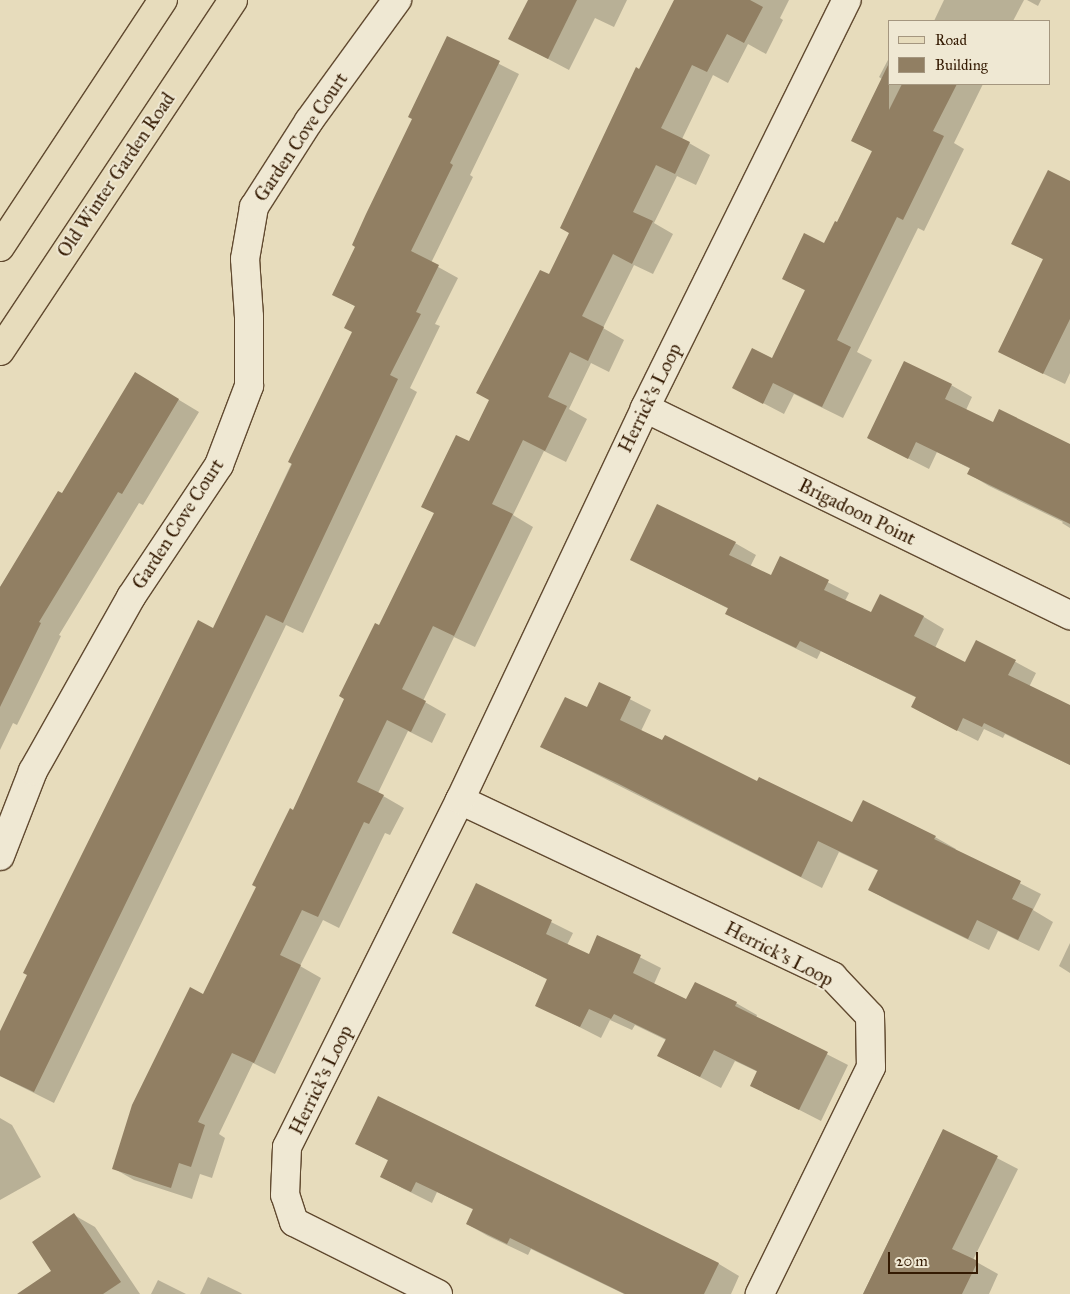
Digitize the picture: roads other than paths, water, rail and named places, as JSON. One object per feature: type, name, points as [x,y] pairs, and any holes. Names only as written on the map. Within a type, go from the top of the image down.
[{"type":"main road","points":[[0,247],[163,0]]},
{"type":"main road","name":"Old Winter Garden Road","points":[[0,350],[233,0]]},
{"type":"street","name":"Garden Cove Court","points":[[0,856],[33,771],[131,597],[220,465],[249,386],[250,317],[246,259],[254,207],[309,121],[397,0]]},
{"type":"street","name":"Herrick's Loop","points":[[438,1294],[294,1222],[285,1196],[287,1147],[460,800],[645,408],[847,0]]},
{"type":"street","name":"Brigadoon Point","points":[[645,408],[1070,615]]},
{"type":"street","name":"Herrick's Loop","points":[[460,800],[832,976],[870,1016],[871,1067],[760,1294]]}]
